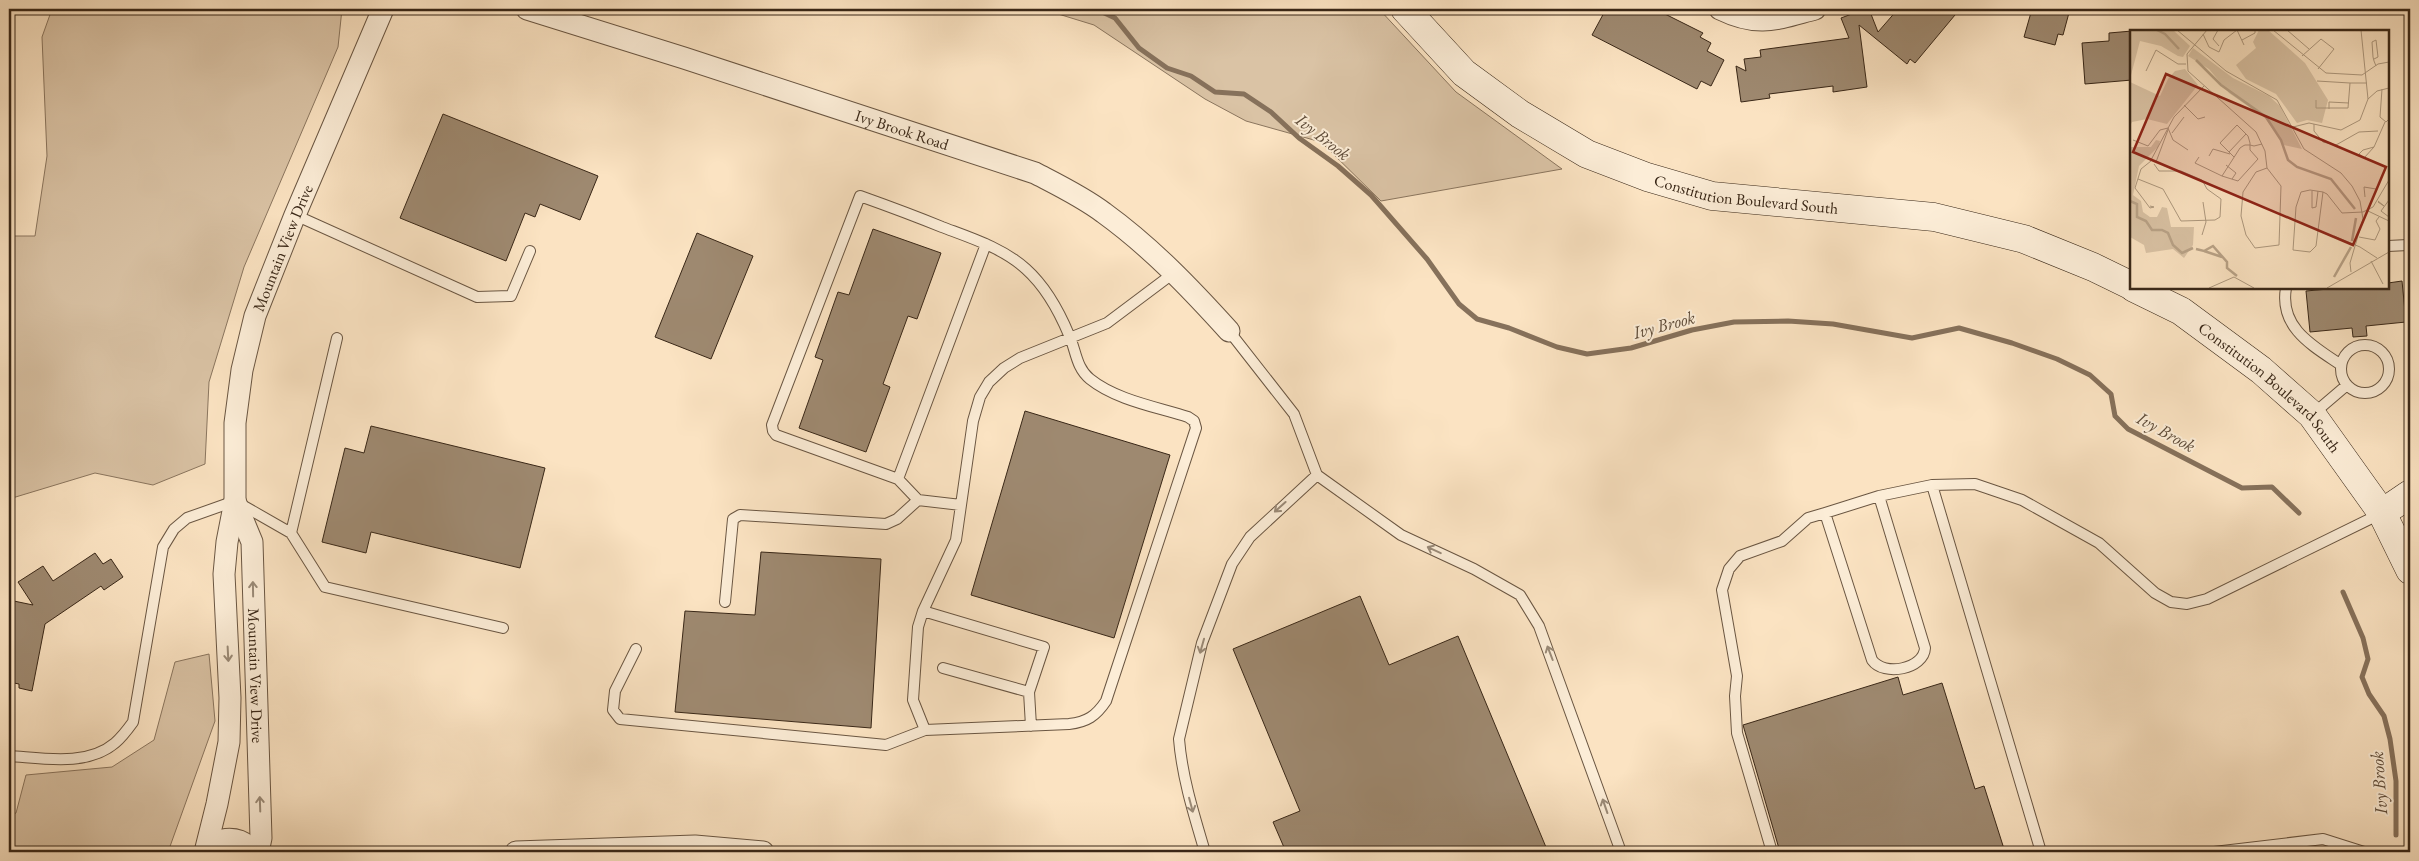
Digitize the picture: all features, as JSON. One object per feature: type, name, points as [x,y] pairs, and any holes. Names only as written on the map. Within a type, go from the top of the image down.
[{"type":"main road","name":"Constitution Boulevard South","points":[[1405,9],[1464,73],[1520,114],[1587,154],[1647,176],[1712,196],[1934,217],[2024,239],[2093,266],[2130,285]]},
{"type":"main road","name":"Constitution Boulevard South","points":[[2137,289],[2181,311],[2261,370],[2312,415],[2382,513],[2410,570]]},
{"type":"main road","points":[[2382,513],[2410,494]]},
{"type":"street","name":"Mountain View Drive","points":[[206,852],[229,742],[230,698],[224,574],[226,542],[234,501],[235,423],[242,370],[255,316],[294,216],[382,9]]},
{"type":"street","name":"Ivy Brook Road","points":[[527,9],[684,58],[1034,173],[1068,190],[1105,213],[1175,272],[1230,331]]},
{"type":"street","points":[[1720,9],[1734,16],[1768,22],[1815,9]]},
{"type":"street","name":"Mountain View Drive","points":[[234,501],[252,542],[261,838],[258,852]]},
{"type":"street","points":[[206,852],[213,844],[230,839],[247,845],[254,852]]},
{"type":"street","points":[[516,852],[694,846],[763,852]]},
{"type":"lane","points":[[636,649],[615,691],[613,710],[620,719],[886,745],[925,730],[1069,724],[1089,720],[1106,701],[1196,428],[1194,421],[1188,417],[1116,393],[1089,378],[1080,367],[1070,337],[1058,311],[1044,289],[1027,270],[1010,256],[986,244],[860,196],[772,425],[776,435],[898,479],[918,500],[961,505]]},
{"type":"lane","points":[[294,216],[477,297],[511,296],[530,251]]},
{"type":"lane","points":[[898,479],[986,244]]},
{"type":"lane","points":[[2389,246],[2408,245]]},
{"type":"lane","points":[[925,730],[913,700],[916,649],[924,611],[956,540],[973,421],[980,397],[989,382],[1004,368],[1020,358],[1107,323],[1175,272]]},
{"type":"lane","points":[[2286,289],[2286,309],[2302,339],[2341,365]]},
{"type":"lane","points":[[1230,331],[1294,414],[1316,475],[1401,535],[1474,569],[1520,595],[1539,626],[1621,852]]},
{"type":"lane","points":[[292,533],[336,338]]},
{"type":"lane","points":[[2364,344],[2380,349],[2389,362],[2388,378],[2377,390],[2361,393],[2346,385],[2341,372],[2341,365],[2349,351],[2364,344]]},
{"type":"lane","points":[[2312,415],[2346,385]]},
{"type":"lane","points":[[1205,852],[1190,800],[1180,754],[1179,739],[1202,643],[1232,564],[1250,537],[1316,475]]},
{"type":"lane","points":[[1772,852],[1737,733],[1735,696],[1737,676],[1722,590],[1729,569],[1740,556],[1782,541],[1808,518],[1879,496],[1932,484],[1975,484],[2022,500],[2099,542],[2155,593],[2171,602],[2187,604],[2207,599],[2382,513]]},
{"type":"lane","points":[[1932,484],[2041,852]]},
{"type":"lane","points":[[1825,513],[1872,660],[1876,666],[1892,671],[1917,662],[1925,655],[1925,648],[1879,496]]},
{"type":"lane","points":[[725,602],[733,519],[735,516],[886,524],[897,519],[918,500]]},
{"type":"lane","points":[[9,756],[56,759],[91,756],[115,743],[133,722],[163,547],[174,529],[187,518],[234,501],[292,533],[325,588],[503,628]]},
{"type":"lane","points":[[924,611],[1044,647],[1029,692],[1031,726]]},
{"type":"lane","points":[[943,668],[1029,692]]},
{"type":"lane","points":[[2214,852],[2323,839],[2364,852]]},
{"type":"shaded area","points":[[52,9],[342,9],[338,47],[244,267],[209,382],[205,464],[153,485],[95,473],[9,499],[9,236],[35,236],[47,156],[42,37]]},
{"type":"shaded area","points":[[1042,9],[1379,9],[1456,92],[1562,169],[1381,201],[1321,142],[1246,121],[1205,99],[1094,25]]},
{"type":"shaded area","points":[[209,654],[215,721],[168,852],[9,852],[9,816],[16,813],[26,775],[112,767],[154,740],[175,662]]},
{"type":"building","points":[[1606,9],[1655,9],[1703,33],[1700,37],[1711,43],[1707,51],[1724,60],[1711,86],[1701,81],[1697,89],[1592,35]]},
{"type":"building","points":[[1869,9],[1878,32],[1898,9],[1948,9],[1955,15],[1915,63],[1910,59],[1907,64],[1859,25],[1867,87],[1833,92],[1833,86],[1769,94],[1770,98],[1741,102],[1736,66],[1746,71],[1744,59],[1761,57],[1760,50],[1849,38],[1841,18]]},
{"type":"building","points":[[2032,9],[2070,9],[2063,35],[2058,34],[2055,45],[2024,37]]},
{"type":"building","points":[[2130,31],[2130,80],[2085,84],[2082,43],[2109,41],[2109,33]]},
{"type":"building","points":[[443,114],[598,176],[580,220],[540,204],[535,217],[525,213],[506,261],[400,218]]},
{"type":"building","points":[[873,229],[941,253],[917,319],[908,316],[883,384],[890,387],[866,452],[799,428],[823,360],[815,357],[838,292],[849,295]]},
{"type":"building","points":[[697,233],[753,256],[711,359],[655,337]]},
{"type":"building","points":[[2402,281],[2406,322],[2366,326],[2367,336],[2353,337],[2352,328],[2310,332],[2306,291],[2389,289],[2389,283]]},
{"type":"building","points":[[1025,411],[1170,455],[1114,638],[971,595]]},
{"type":"building","points":[[371,426],[545,468],[520,568],[371,532],[366,553],[322,542],[345,448],[364,453]]},
{"type":"building","points":[[761,552],[881,559],[871,728],[675,712],[685,611],[755,615]]},
{"type":"building","points":[[95,553],[103,564],[111,559],[123,577],[104,590],[101,586],[45,624],[32,691],[19,688],[19,684],[9,682],[9,600],[33,605],[18,582],[43,566],[53,581]]},
{"type":"building","points":[[1360,596],[1389,665],[1458,636],[1548,852],[1286,852],[1273,822],[1300,811],[1233,649]]},
{"type":"building","points":[[1898,677],[1903,695],[1942,683],[1975,789],[1984,786],[2005,852],[1780,852],[1743,725]]},
{"type":"waterway","name":"Ivy Brook","points":[[1096,9],[1115,18],[1139,48],[1167,68],[1191,76],[1215,92],[1244,94],[1271,112],[1299,138],[1338,166],[1371,195],[1427,259],[1459,304],[1477,319],[1509,328],[1557,347],[1587,354],[1631,348],[1692,330],[1734,322],[1788,321],[1833,324],[1912,338],[1959,328],[2012,343],[2057,359],[2090,375],[2111,394],[2115,416],[2128,429],[2242,488],[2272,487],[2299,513]]},
{"type":"waterway","name":"Ivy Brook","points":[[2343,592],[2363,638],[2368,659],[2362,677],[2369,694],[2384,716],[2390,739],[2396,781],[2396,835]]}]
